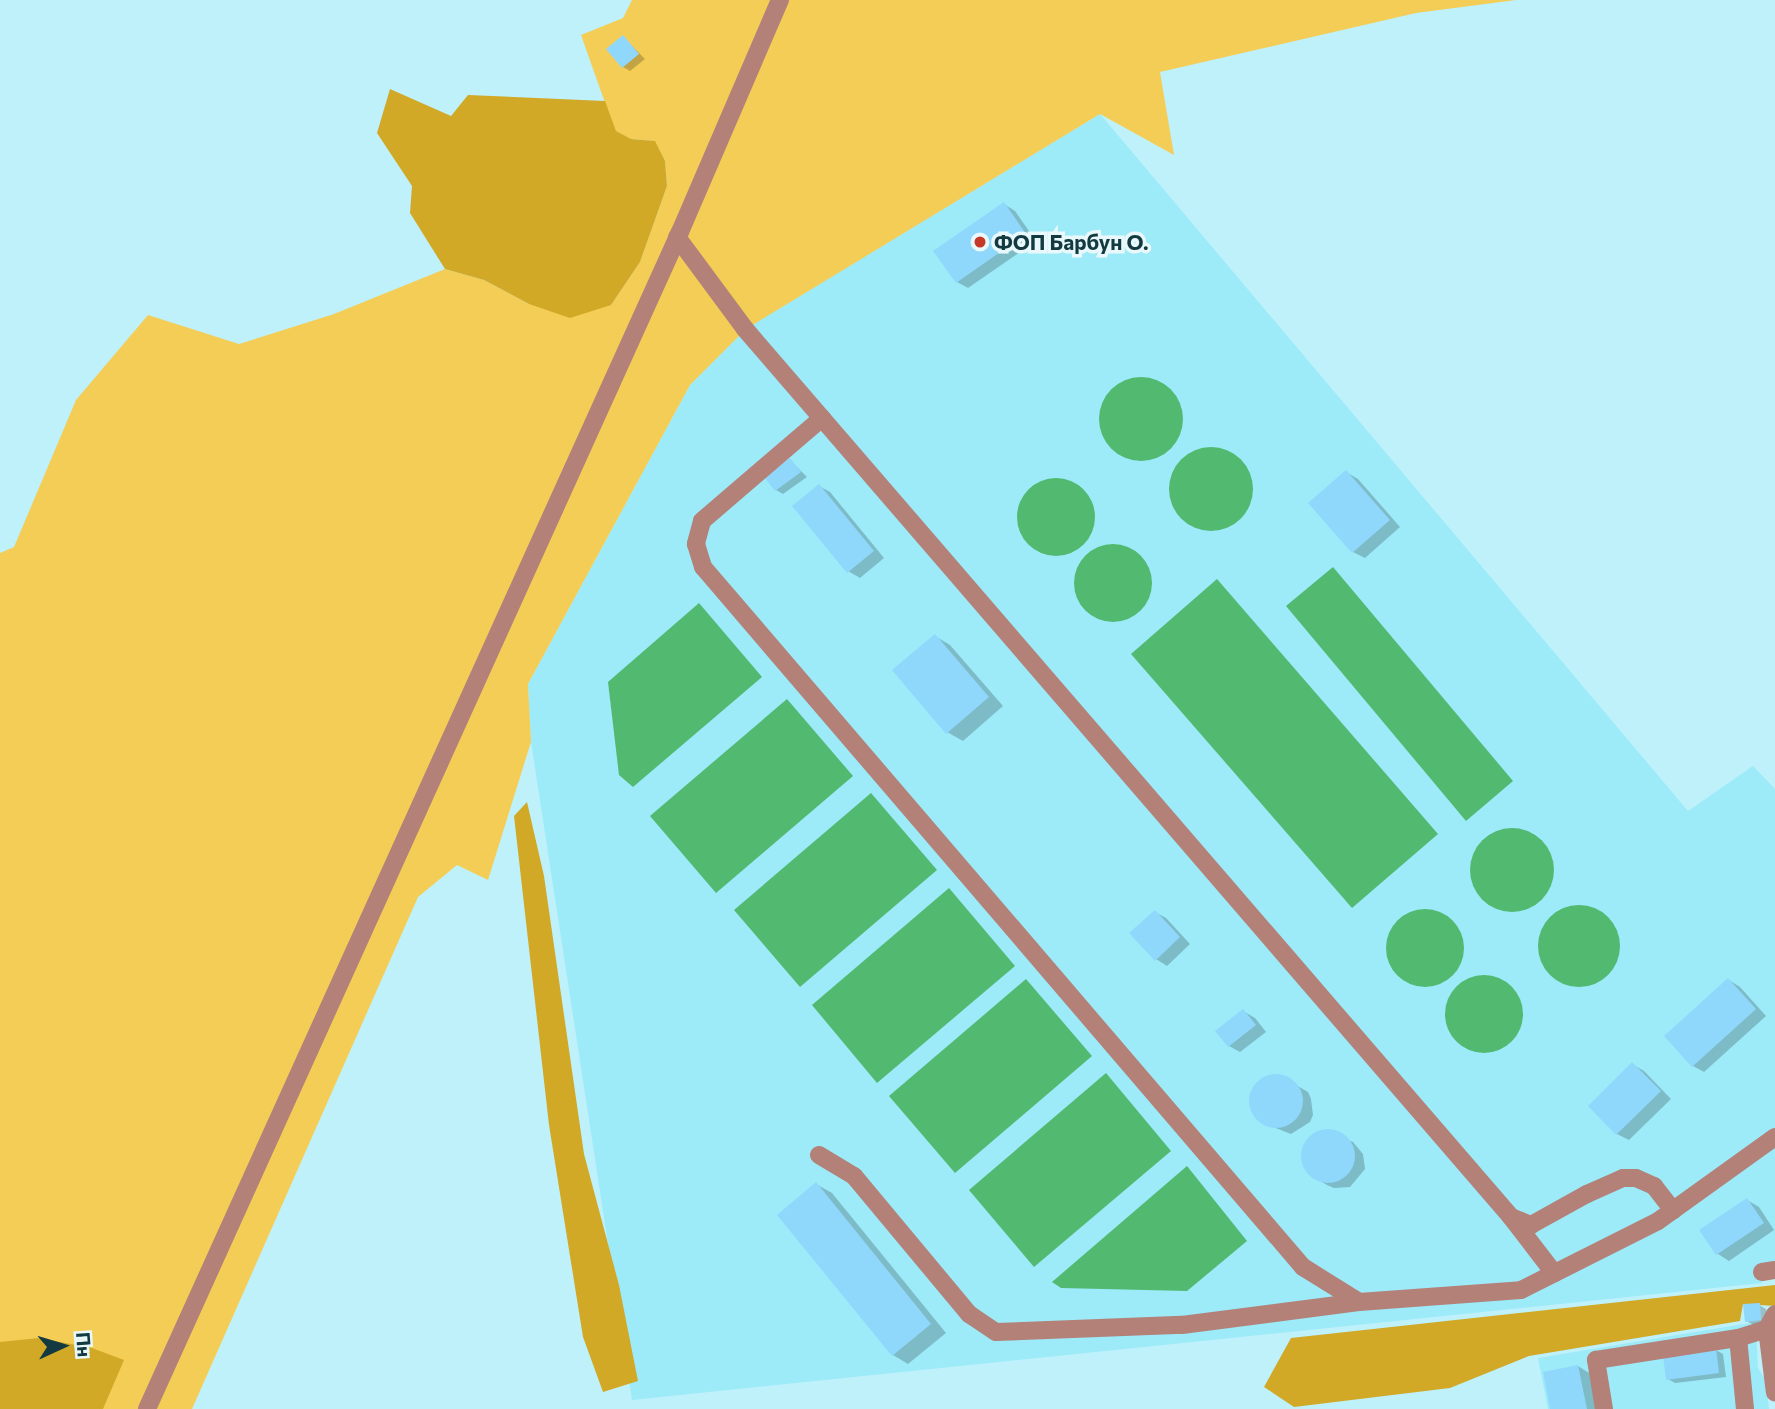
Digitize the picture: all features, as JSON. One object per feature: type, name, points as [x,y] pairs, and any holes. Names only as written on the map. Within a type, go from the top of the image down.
[{"type":"street","points":[[148,1409],[677,237],[780,0]]},
{"type":"street","points":[[677,237],[746,329],[1511,1217],[1555,1273]]},
{"type":"street","points":[[822,418],[702,520],[696,544],[703,567],[1303,1267],[1359,1302]]},
{"type":"street","points":[[819,1155],[854,1175],[969,1314],[996,1332],[1182,1325],[1359,1302],[1521,1290],[1658,1221],[1775,1137]]},
{"type":"street","points":[[1511,1217],[1531,1225],[1587,1194],[1623,1178],[1636,1178],[1654,1186],[1673,1210]]},
{"type":"street","points":[[1604,1409],[1596,1360],[1738,1338],[1771,1321],[1775,1393]]},
{"type":"street","points":[[1738,1338],[1745,1409]]},
{"type":"shaded area","points":[[632,0],[1516,0],[1416,13],[1160,72],[1174,155],[1100,114],[746,329],[690,385],[528,684],[531,742],[488,880],[457,865],[418,897],[192,1409],[0,1409],[0,553],[14,547],[76,400],[148,315],[239,344],[334,314],[445,269],[484,280],[529,304],[611,305],[640,262],[667,186],[665,161],[654,141],[631,139],[615,131],[581,35],[623,18]]},
{"type":"shaded area","points":[[390,89],[451,116],[468,95],[605,101],[616,131],[631,139],[655,141],[665,161],[667,186],[640,262],[611,305],[570,318],[529,304],[484,280],[445,269],[410,213],[412,186],[377,133]]},
{"type":"shaded area","points":[[1100,114],[1688,811],[1753,766],[1775,789],[1775,1262],[1762,1272],[1762,1283],[632,1400],[531,742],[528,684],[690,385],[745,329]]},
{"type":"shaded area","points":[[1141,377],[1157,380],[1171,389],[1180,403],[1183,419],[1180,435],[1171,449],[1157,458],[1141,461],[1125,458],[1111,449],[1102,435],[1099,419],[1102,403],[1111,389],[1125,380]]},
{"type":"shaded area","points":[[1211,447],[1227,450],[1241,459],[1250,473],[1253,489],[1250,505],[1241,519],[1227,528],[1211,531],[1195,528],[1181,519],[1172,505],[1169,489],[1172,473],[1181,459],[1195,450]]},
{"type":"shaded area","points":[[1056,478],[1071,481],[1084,489],[1092,502],[1095,517],[1092,532],[1084,545],[1071,553],[1056,556],[1041,553],[1028,545],[1020,532],[1017,517],[1020,502],[1028,489],[1041,481]]},
{"type":"shaded area","points":[[1113,544],[1128,547],[1141,555],[1149,568],[1152,583],[1149,598],[1141,611],[1128,619],[1113,622],[1098,619],[1085,611],[1077,598],[1074,583],[1077,568],[1085,555],[1098,547]]},
{"type":"shaded area","points":[[1333,567],[1513,781],[1466,821],[1286,606]]},
{"type":"shaded area","points":[[1217,579],[1438,834],[1352,908],[1131,654]]},
{"type":"shaded area","points":[[699,603],[762,677],[633,787],[619,775],[608,682]]},
{"type":"shaded area","points":[[787,699],[853,776],[716,893],[650,816]]},
{"type":"shaded area","points":[[871,793],[937,870],[800,987],[734,910]]},
{"type":"shaded area","points":[[527,802],[544,876],[584,1154],[619,1285],[638,1381],[603,1392],[583,1337],[549,1125],[514,816]]},
{"type":"shaded area","points":[[1512,828],[1528,831],[1542,840],[1551,854],[1554,870],[1551,886],[1542,900],[1528,909],[1512,912],[1496,909],[1482,900],[1473,886],[1470,870],[1473,854],[1482,840],[1496,831]]},
{"type":"shaded area","points":[[949,888],[1015,966],[877,1083],[812,1005]]},
{"type":"shaded area","points":[[1579,905],[1595,908],[1608,917],[1617,930],[1620,946],[1617,962],[1608,975],[1595,984],[1579,987],[1563,984],[1550,975],[1541,962],[1538,946],[1541,930],[1550,917],[1563,908]]},
{"type":"shaded area","points":[[1425,909],[1440,912],[1453,920],[1461,933],[1464,948],[1461,963],[1453,976],[1440,984],[1425,987],[1410,984],[1397,976],[1389,963],[1386,948],[1389,933],[1397,920],[1410,912]]},
{"type":"shaded area","points":[[1484,975],[1499,978],[1512,986],[1520,999],[1523,1014],[1520,1029],[1512,1042],[1499,1050],[1484,1053],[1469,1050],[1456,1042],[1448,1029],[1445,1014],[1448,999],[1456,986],[1469,978]]},
{"type":"shaded area","points":[[1026,979],[1092,1056],[955,1173],[889,1096]]},
{"type":"shaded area","points":[[1106,1073],[1171,1151],[1034,1267],[969,1190]]},
{"type":"shaded area","points":[[1187,1166],[1247,1241],[1187,1291],[1061,1288],[1052,1282]]},
{"type":"shaded area","points":[[1775,1285],[1775,1306],[1743,1304],[1740,1321],[1529,1356],[1450,1388],[1294,1407],[1264,1387],[1291,1338]]},
{"type":"shaded area","points":[[1762,1321],[1756,1332],[1758,1368],[1766,1381],[1769,1409],[1548,1409],[1538,1358]]},
{"type":"shaded area","points":[[39,1338],[92,1348],[124,1360],[103,1409],[0,1409],[0,1342]]},
{"type":"building","points":[[623,35],[639,54],[622,68],[606,49]]},
{"type":"building","name":"ФОП Барбун О.","points":[[1004,202],[1026,234],[956,283],[933,251]]},
{"type":"building","points":[[790,458],[801,472],[775,491],[764,477]]},
{"type":"building","points":[[1346,470],[1390,520],[1352,553],[1308,503]]},
{"type":"building","points":[[819,484],[874,551],[847,573],[792,506]]},
{"type":"building","points":[[935,634],[989,697],[946,734],[892,670]]},
{"type":"building","points":[[1155,910],[1180,937],[1155,961],[1129,933]]},
{"type":"building","points":[[1728,978],[1756,1009],[1692,1067],[1664,1036]]},
{"type":"building","points":[[1243,1009],[1256,1025],[1228,1047],[1215,1031]]},
{"type":"building","points":[[1632,1062],[1661,1091],[1616,1135],[1588,1106]]},
{"type":"building","points":[[1276,1074],[1295,1082],[1303,1101],[1295,1120],[1276,1128],[1257,1120],[1249,1101],[1257,1082]]},
{"type":"building","points":[[1328,1129],[1347,1137],[1355,1156],[1347,1175],[1328,1183],[1309,1175],[1301,1156],[1309,1137]]},
{"type":"building","points":[[816,1182],[931,1324],[892,1356],[777,1215]]},
{"type":"building","points":[[1747,1198],[1764,1223],[1716,1255],[1699,1230]]},
{"type":"building","points":[[1760,1303],[1761,1320],[1745,1322],[1743,1304]]},
{"type":"building","points":[[1716,1348],[1719,1373],[1666,1380],[1663,1355]]},
{"type":"building","points":[[1578,1365],[1587,1409],[1550,1409],[1543,1372]]},
{"type":"place","name":"ФОП Барбун О.","points":[[980,242]]}]
